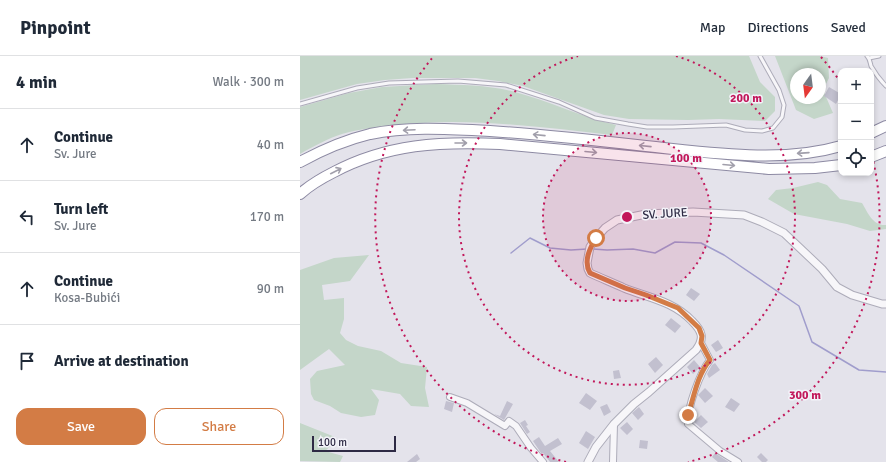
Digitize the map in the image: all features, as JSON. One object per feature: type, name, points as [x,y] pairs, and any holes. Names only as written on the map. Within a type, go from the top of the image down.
[{"type":"highway","points":[[874,132],[886,126]]},
{"type":"highway","points":[[300,162],[322,150],[358,137],[396,130],[428,129],[517,133],[724,154],[772,155],[814,152],[838,147]]},
{"type":"highway","points":[[301,192],[332,173],[363,159],[405,147],[435,143],[500,144],[769,168],[815,168],[838,165]]},
{"type":"highway","points":[[874,156],[886,151]]},
{"type":"street","name":"SV. JURE","points":[[701,343],[702,336],[699,328],[678,308],[590,273],[587,263],[589,250],[596,238],[605,228],[617,220],[646,214],[693,212],[744,215],[784,233],[822,269],[837,287],[852,296],[886,304]]},
{"type":"street","points":[[588,462],[596,447],[614,424],[634,404],[696,350],[701,343],[710,360],[704,367],[700,377],[688,415],[688,424],[720,451],[738,462]]},
{"type":"street","points":[[450,397],[467,403],[505,426],[509,421],[516,426],[542,462]]},
{"type":"street","points":[[612,462],[614,424]]},
{"type":"lane","points":[[300,104],[357,88],[389,83],[458,81],[506,85],[559,102],[596,118],[628,124],[647,127],[726,125],[762,132],[773,128],[782,117],[784,105],[779,90],[760,56]]},
{"type":"lane","points":[[879,56],[868,57],[880,80],[886,86]]},
{"type":"green space","points":[[300,56],[749,56],[760,82],[775,97],[775,111],[765,121],[719,119],[629,119],[604,115],[523,86],[475,78],[412,78],[385,80],[357,84],[300,100]]},
{"type":"green space","points":[[775,56],[820,56],[828,58],[829,78],[826,84],[826,68],[790,68],[790,95]]},
{"type":"green space","points":[[436,84],[476,86],[505,90],[616,125],[612,135],[504,124],[450,122],[396,125],[362,129],[342,134],[300,154],[300,107],[349,93],[382,87]]},
{"type":"green space","points":[[826,97],[833,113],[814,119],[796,110],[794,104],[826,104]]},
{"type":"green space","points":[[818,182],[827,185],[840,199],[862,203],[871,218],[881,225],[886,225],[886,229],[870,231],[847,224],[794,214],[768,199],[776,190],[793,188]]},
{"type":"green space","points":[[369,255],[350,281],[322,285],[324,300],[344,298],[344,319],[340,333],[346,340],[358,346],[381,351],[401,363],[427,367],[425,388],[429,407],[411,406],[400,394],[371,389],[379,400],[375,415],[361,417],[341,413],[330,406],[314,400],[311,394],[310,379],[317,371],[345,365],[329,349],[300,370],[300,270],[334,258]]},
{"type":"green space","points":[[300,423],[335,437],[333,444],[325,451],[343,456],[340,462],[300,461]]},
{"type":"building","points":[[829,87],[838,92],[838,100],[836,104],[826,97],[826,92]]},
{"type":"building","points":[[691,288],[700,294],[694,301],[686,295]]},
{"type":"building","points":[[671,318],[681,326],[675,333],[665,325]]},
{"type":"building","points":[[718,340],[723,348],[716,352],[711,345]]},
{"type":"building","points":[[656,357],[663,365],[655,373],[648,364]]},
{"type":"building","points":[[694,360],[700,367],[693,374],[687,367]]},
{"type":"building","points":[[715,363],[720,370],[709,378],[707,374],[712,365]]},
{"type":"building","points":[[619,370],[621,378],[614,379],[613,371]]},
{"type":"building","points":[[705,388],[713,396],[705,403],[698,395]]},
{"type":"building","points":[[586,393],[597,401],[590,410],[579,403]]},
{"type":"building","points":[[731,398],[740,404],[734,412],[725,407]]},
{"type":"building","points":[[446,401],[454,403],[452,412],[444,409]]},
{"type":"building","points":[[507,401],[513,404],[504,420],[494,414],[500,416]]},
{"type":"building","points":[[607,404],[611,412],[604,416],[600,407]]},
{"type":"building","points":[[639,407],[644,414],[638,420],[632,413]]},
{"type":"building","points":[[701,415],[708,422],[701,428],[694,422]]},
{"type":"building","points":[[525,420],[528,425],[526,426],[530,432],[527,434],[520,423]]},
{"type":"building","points":[[627,422],[633,429],[627,435],[620,428]]},
{"type":"building","points":[[586,431],[595,437],[588,449],[579,443]]},
{"type":"building","points":[[539,437],[545,446],[558,438],[562,444],[550,451],[559,462],[550,462],[543,453],[541,453],[533,441]]},
{"type":"building","points":[[640,440],[648,441],[647,449],[639,448]]},
{"type":"building","points":[[715,453],[729,462],[718,462],[712,457]]},
{"type":"building","points":[[761,453],[768,460],[766,462],[762,462],[757,457]]},
{"type":"building","points":[[417,454],[420,459],[416,462],[407,462]]},
{"type":"waterway","points":[[511,253],[530,238],[550,248],[571,250],[587,249]]},
{"type":"waterway","points":[[593,249],[633,249],[655,253],[675,242],[701,243],[724,255],[799,306],[812,342],[859,370],[886,372]]},
{"type":"route","points":[[596,238],[590,248],[588,256],[587,263],[590,273],[678,308],[699,328],[702,336],[701,343],[710,360],[704,367],[688,415]]}]
